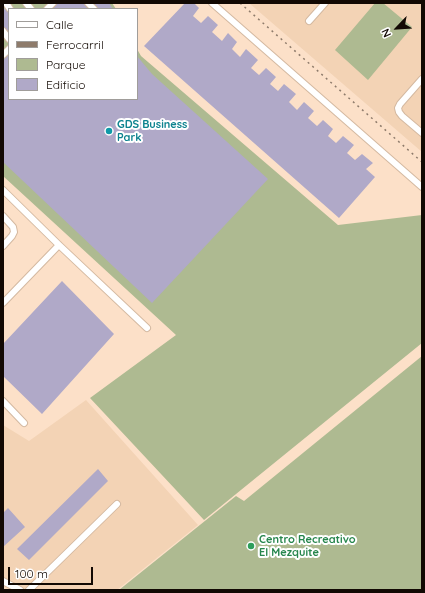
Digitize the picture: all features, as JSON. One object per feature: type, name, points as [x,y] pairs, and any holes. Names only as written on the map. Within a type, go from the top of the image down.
[{"type":"lane","points":[[212,3],[422,187]]},
{"type":"lane","points":[[309,21],[325,3]]},
{"type":"lane","points":[[422,79],[398,108],[402,116],[422,133]]},
{"type":"lane","points":[[3,190],[147,328]]},
{"type":"lane","points":[[3,216],[11,224],[14,230],[12,236],[3,246]]},
{"type":"lane","points":[[3,303],[59,245]]},
{"type":"lane","points":[[3,401],[24,423]]},
{"type":"lane","points":[[29,590],[117,504]]},
{"type":"lane","points":[[3,581],[20,590]]},
{"type":"shaded area","points":[[249,3],[422,3],[422,152]]},
{"type":"shaded area","points":[[86,400],[198,525],[117,590],[4,590],[3,425],[29,441]]},
{"type":"green space","points":[[3,3],[112,3],[115,8],[8,8],[8,100],[138,100],[138,51],[141,56],[338,225],[422,215],[422,343],[204,520],[90,398],[176,335],[3,176]]},
{"type":"green space","points":[[375,3],[383,3],[412,27],[368,80],[335,50]]},
{"type":"green space","points":[[422,356],[422,590],[119,590],[236,496],[244,501]]},
{"type":"building","points":[[57,3],[84,3],[87,8],[54,8]]},
{"type":"building","points":[[94,3],[109,3],[112,8],[97,8]]},
{"type":"building","points":[[185,3],[194,3],[199,8],[193,16],[201,23],[208,16],[218,25],[212,32],[222,41],[228,33],[237,42],[232,49],[240,57],[246,49],[258,60],[251,68],[259,75],[266,68],[276,77],[270,84],[278,91],[284,84],[296,94],[289,102],[297,110],[304,102],[314,111],[308,118],[317,126],[323,120],[333,129],[328,136],[336,143],[343,136],[354,145],[347,153],[355,160],[362,154],[373,163],[366,169],[375,177],[339,218],[144,46]]},
{"type":"building","points":[[3,7],[8,12],[8,31],[3,27]]},
{"type":"building","name":"GDS Business Park","points":[[8,56],[8,100],[138,100],[138,57],[152,74],[268,179],[152,303],[3,162],[3,59]]},
{"type":"building","points":[[62,281],[114,334],[42,414],[3,376],[3,344]]},
{"type":"building","points":[[98,469],[108,481],[29,560],[17,549]]},
{"type":"building","points":[[8,508],[25,527],[3,547],[3,513]]},
{"type":"railway","points":[[240,3],[422,162]]},
{"type":"place","name":"GDS Business Park","points":[[109,131]]},
{"type":"place","name":"Centro Recreativo El Mezquite","points":[[251,546]]}]
